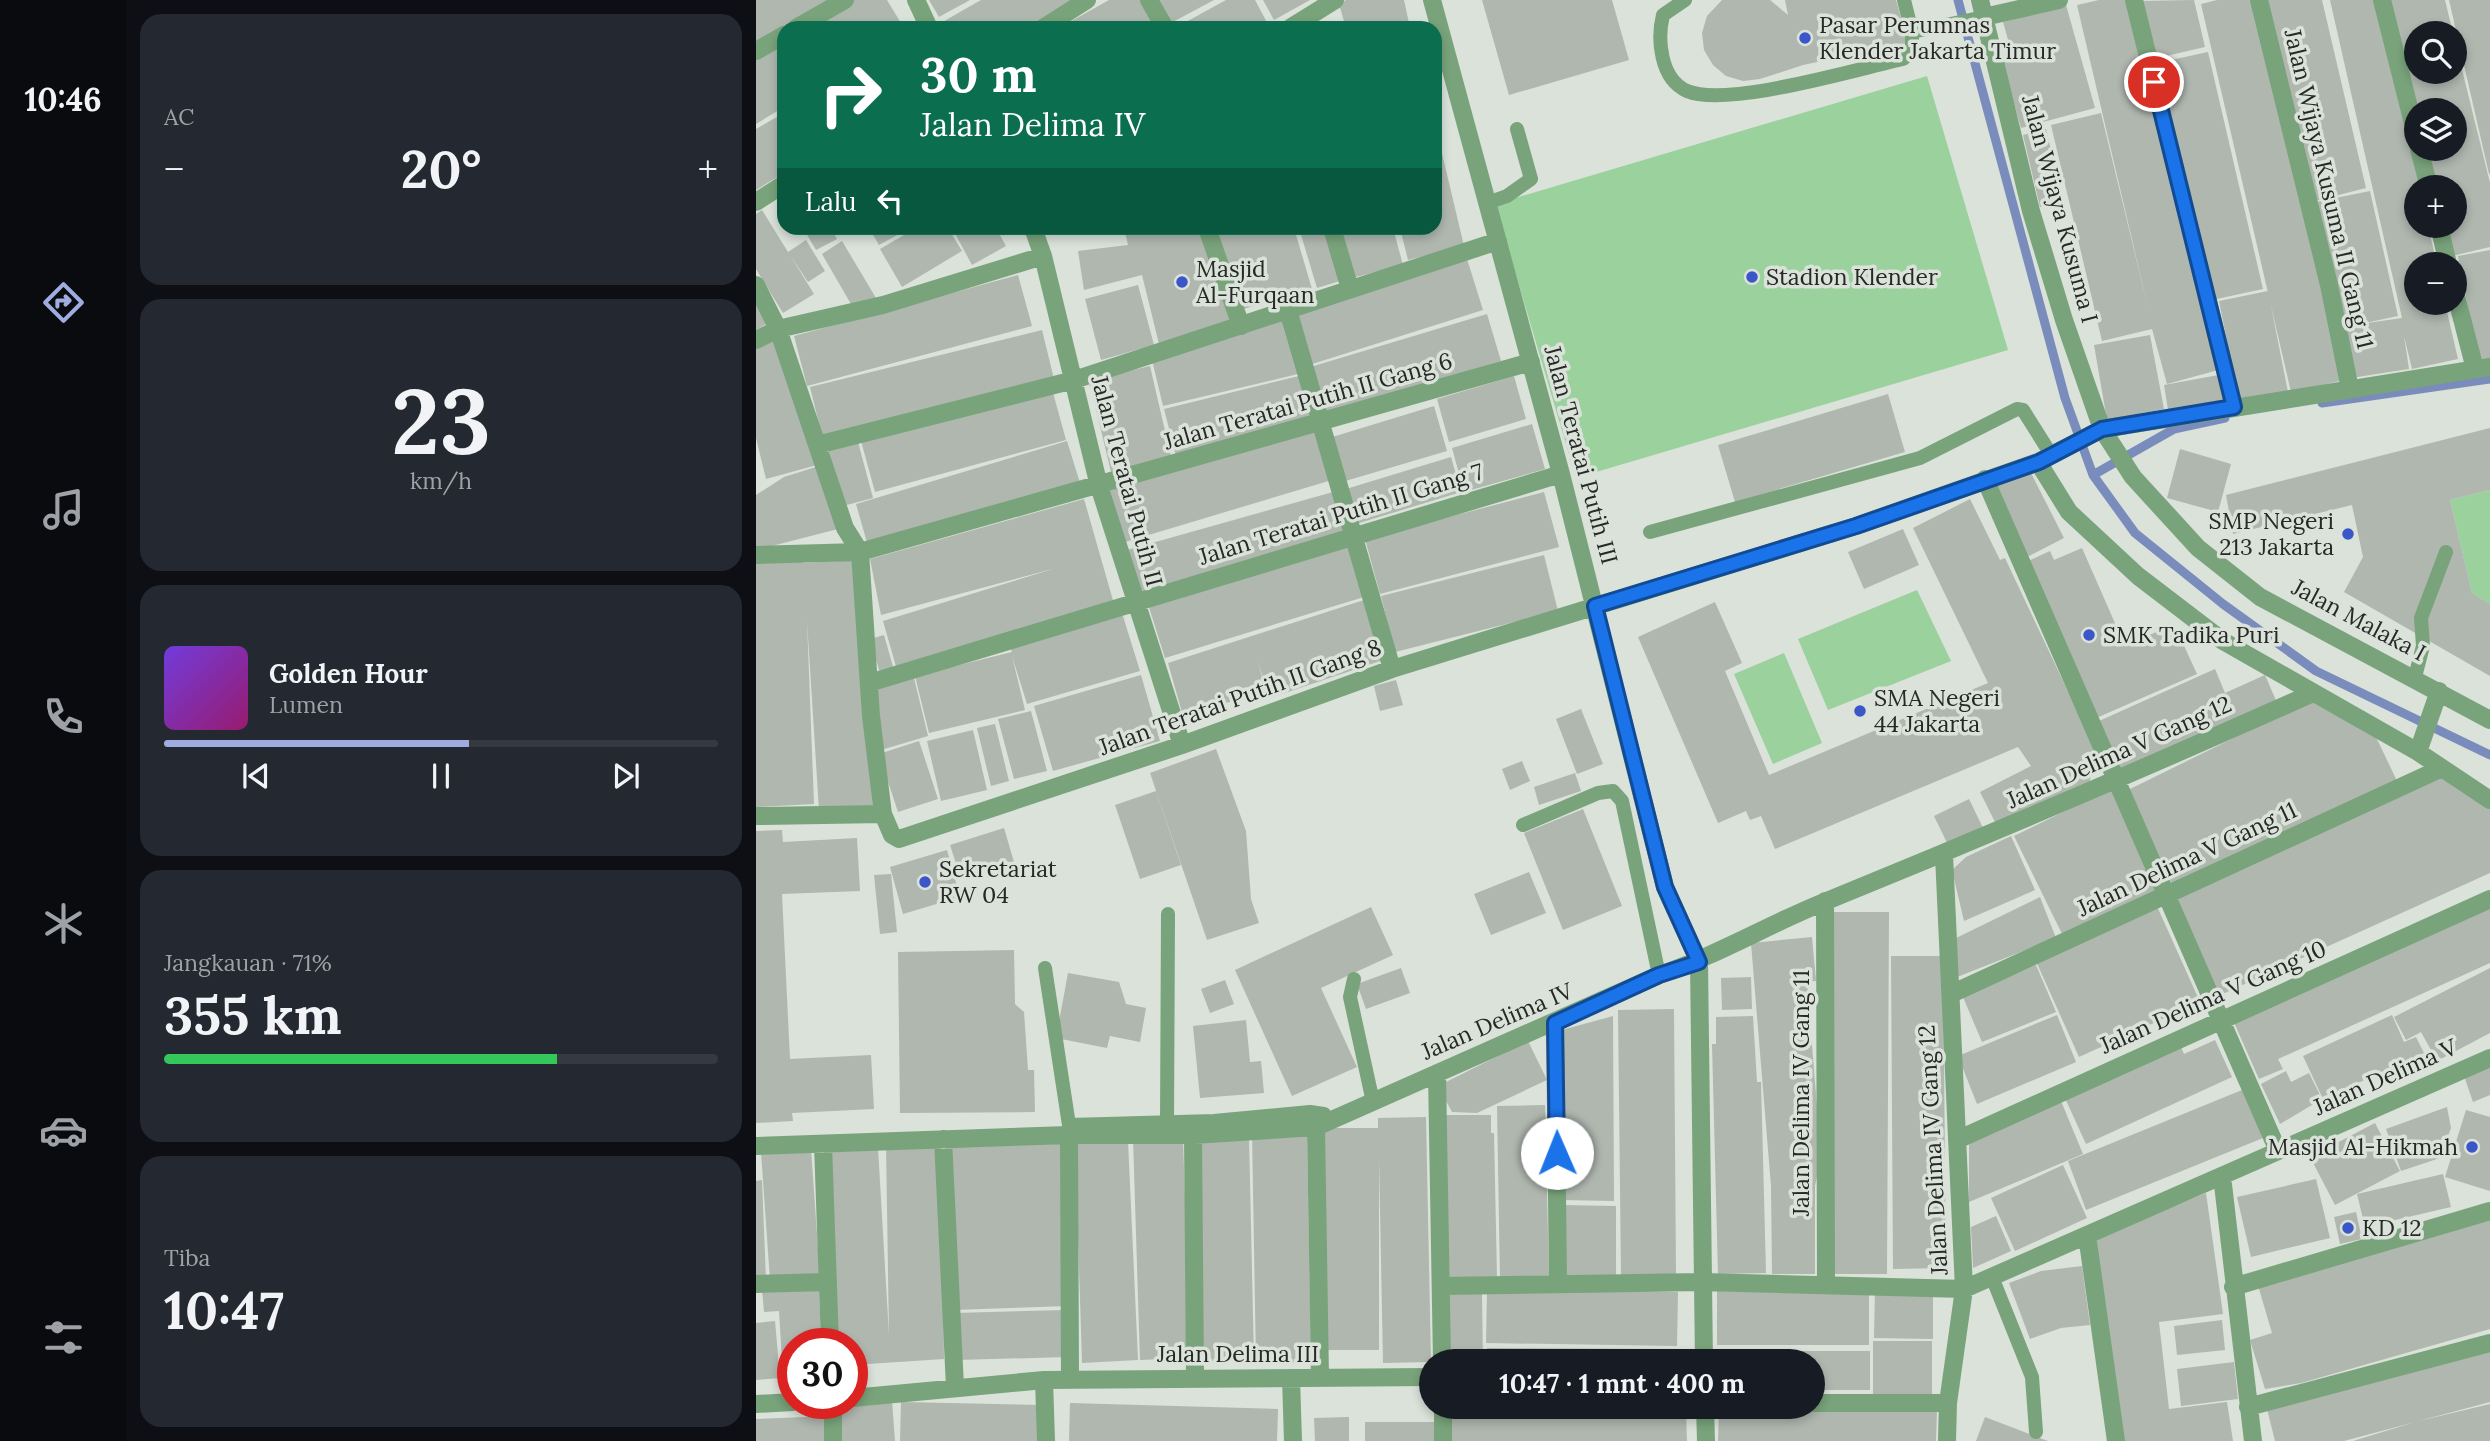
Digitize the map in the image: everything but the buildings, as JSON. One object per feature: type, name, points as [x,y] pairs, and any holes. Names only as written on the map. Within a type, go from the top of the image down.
[{"type":"street","points":[[808,21],[845,0]]},
{"type":"street","points":[[916,0],[926,21]]},
{"type":"street","points":[[1053,21],[1087,0]]},
{"type":"street","points":[[1149,0],[1161,21]]},
{"type":"street","points":[[1301,21],[1335,0]]},
{"type":"street","name":"Jalan Teratai Putih III","points":[[1432,0],[1438,21]]},
{"type":"street","points":[[1979,12],[2059,0]]},
{"type":"street","points":[[2134,0],[2234,407]]},
{"type":"street","name":"Jalan Wijaya Kusuma II Gang 11","points":[[2259,0],[2329,285],[2350,389]]},
{"type":"street","points":[[2382,0],[2407,98]]},
{"type":"street","name":"Jalan Wijaya Kusuma I","points":[[1979,12],[2031,211],[2096,431]]},
{"type":"street","name":"Jalan Teratai Putih III","points":[[1442,37],[1561,474],[1665,887],[1699,962]]},
{"type":"street","points":[[756,51],[777,39]]},
{"type":"street","points":[[756,202],[777,188]]},
{"type":"street","name":"Jalan Teratai Putih II","points":[[1036,235],[1043,256],[1099,486],[1182,745]]},
{"type":"street","points":[[1209,235],[1241,326]]},
{"type":"street","points":[[1334,235],[1350,289]]},
{"type":"street","points":[[817,445],[1074,380],[1498,242]]},
{"type":"street","points":[[756,340],[778,328],[883,305],[1043,256]]},
{"type":"street","points":[[756,285],[778,328],[845,528],[860,552],[869,683],[883,814],[756,816]]},
{"type":"street","points":[[1287,310],[1355,535],[1392,669]]},
{"type":"street","points":[[1595,606],[1856,526],[2051,456],[2096,431],[2482,368],[2463,315]]},
{"type":"street","name":"Jalan Teratai Putih II Gang 6","points":[[756,555],[860,552],[1321,424],[1531,362]]},
{"type":"street","name":"Jalan Malaka I","points":[[2096,431],[2157,506],[2198,548],[2260,597],[2490,720]]},
{"type":"street","points":[[2051,456],[2069,512],[2138,576],[2223,641],[2313,694],[2420,743],[2442,768],[2490,800]]},
{"type":"street","name":"Jalan Teratai Putih II Gang 7","points":[[869,683],[1561,474]]},
{"type":"street","points":[[1986,479],[2278,1151]]},
{"type":"street","name":"Jalan Teratai Putih II Gang 8","points":[[883,814],[892,835],[903,838],[1182,745],[1392,669],[1595,606]]},
{"type":"street","name":"Jalan Delima V Gang 12","points":[[1944,855],[2313,694]]},
{"type":"street","points":[[2420,743],[2437,694]]},
{"type":"street","name":"Jalan Delima V Gang 11","points":[[1951,993],[2442,768]]},
{"type":"street","name":"Jalan Delima IV","points":[[1322,1125],[1659,975],[1699,962],[1825,901],[1944,855]]},
{"type":"street","name":"Jalan Delima IV Gang 12","points":[[1944,855],[1964,1289],[1948,1403],[1947,1441]]},
{"type":"street","name":"Jalan Delima V Gang 10","points":[[1957,1140],[2490,899]]},
{"type":"street","name":"Jalan Delima IV Gang 11","points":[[1825,901],[1826,1285]]},
{"type":"street","points":[[1699,962],[1704,1349]]},
{"type":"street","points":[[1555,1023],[1558,1283]]},
{"type":"street","name":"Jalan Delima V","points":[[1964,1289],[2490,1058]]},
{"type":"street","points":[[1437,1073],[1441,1349]]},
{"type":"street","points":[[756,1146],[1069,1135],[1193,1135],[1322,1125],[1320,1378]]},
{"type":"street","points":[[1069,1135],[1070,1380]]},
{"type":"street","points":[[1193,1135],[1195,1379]]},
{"type":"street","points":[[943,1139],[956,1387]]},
{"type":"street","points":[[823,1144],[829,1328]]},
{"type":"street","points":[[2222,1176],[2253,1441]]},
{"type":"street","points":[[2233,1287],[2490,1211]]},
{"type":"street","points":[[2087,1235],[2116,1441]]},
{"type":"street","points":[[756,1284],[828,1282]]},
{"type":"street","points":[[1441,1286],[1702,1282],[1964,1289]]},
{"type":"street","points":[[2248,1407],[2490,1343]]},
{"type":"street","name":"Jalan Delima III","points":[[868,1396],[1044,1380],[1419,1377]]},
{"type":"street","points":[[1291,1378],[1293,1441]]},
{"type":"street","points":[[1044,1380],[1046,1441]]},
{"type":"street","points":[[756,1404],[777,1403]]},
{"type":"street","points":[[1825,1403],[1948,1403]]},
{"type":"street","points":[[833,1419],[833,1441]]},
{"type":"street","points":[[1443,1419],[1443,1441]]},
{"type":"street","points":[[1705,1419],[1706,1441]]},
{"type":"lane","points":[[1685,0],[1663,15],[1659,29],[1661,54],[1674,83],[1688,91],[1705,95],[1739,94],[1903,59],[1912,52],[1912,32],[1904,0]]},
{"type":"lane","points":[[1912,32],[1947,24],[1979,12]]},
{"type":"lane","points":[[1487,203],[1507,196],[1531,179],[1517,129]]},
{"type":"lane","points":[[1650,532],[1920,458],[2017,409],[2023,410],[2051,456]]},
{"type":"lane","points":[[2414,677],[2423,646],[2421,618],[2446,552]]},
{"type":"lane","points":[[1522,825],[1598,793],[1613,791],[1622,801],[1659,975]]},
{"type":"lane","points":[[1167,1123],[1168,914]]},
{"type":"lane","points":[[1045,968],[1069,1125],[1167,1123],[1310,1112],[1324,1114],[1322,1125]]},
{"type":"lane","points":[[1354,979],[1350,997],[1373,1102]]},
{"type":"lane","points":[[1992,1277],[2032,1377],[2036,1432]]},
{"type":"green space","name":"Stadion Klender","points":[[1927,76],[2008,350],[1576,478],[1495,204]]},
{"type":"green space","points":[[2490,490],[2490,604],[2472,593],[2450,500]]},
{"type":"green space","points":[[1917,590],[1951,661],[1828,710],[1798,639]]},
{"type":"green space","points":[[1784,653],[1822,743],[1773,764],[1734,674]]},
{"type":"waterway","points":[[1958,0],[2065,398],[2093,475],[2135,533],[2223,604],[2316,671],[2490,755]]},
{"type":"waterway","points":[[2322,403],[2490,379]]},
{"type":"waterway","points":[[2093,475],[2174,429],[2225,418]]},
{"type":"place","name":"Pasar Perumnas Klender Jakarta Timur","points":[[1805,38]]},
{"type":"place","name":"Stadion Klender","points":[[1752,277]]},
{"type":"place","name":"Masjid Al-Furqaan","points":[[1182,282]]},
{"type":"place","name":"SMP Negeri 213 Jakarta","points":[[2348,534]]},
{"type":"place","name":"SMK Tadika Puri","points":[[2089,635]]},
{"type":"place","name":"SMA Negeri 44 Jakarta","points":[[1860,711]]},
{"type":"place","name":"Sekretariat RW 04","points":[[925,882]]},
{"type":"place","name":"Masjid Al-Hikmah","points":[[2472,1147]]},
{"type":"place","name":"KD 12","points":[[2348,1228]]},
{"type":"route","points":[[1557,1153],[1555,1023],[1659,975],[1699,962],[1665,887],[1595,606],[1856,526],[2039,462],[2102,429],[2234,407],[2154,82]]}]
